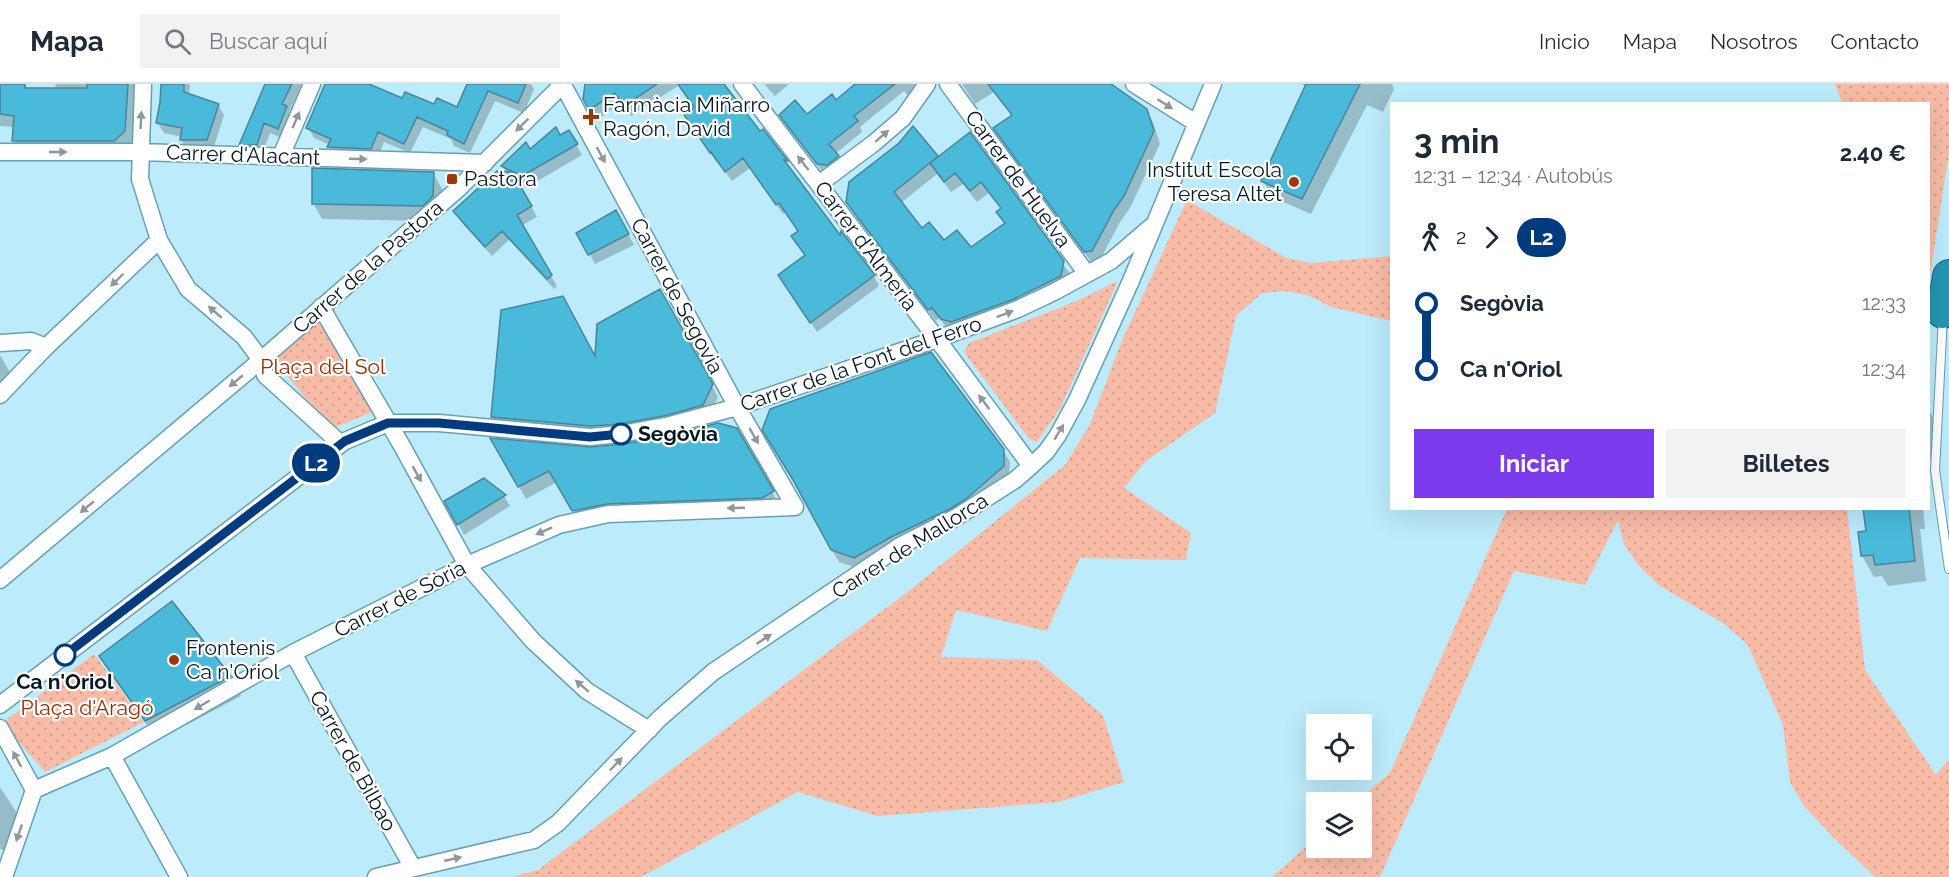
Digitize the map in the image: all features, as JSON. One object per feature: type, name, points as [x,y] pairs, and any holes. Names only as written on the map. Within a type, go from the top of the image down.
[{"type":"highway","points":[[1943,312],[1949,276]]},
{"type":"street","points":[[143,84],[140,179],[159,240],[188,289],[244,337],[261,360],[265,375],[341,444]]},
{"type":"street","points":[[280,156],[312,84]]},
{"type":"street","name":"Carrer de la Pastora","points":[[0,580],[261,360],[458,189],[563,84]]},
{"type":"street","name":"Carrer de Segovia","points":[[563,84],[737,407],[795,507]]},
{"type":"street","name":"Carrer d'Almeria","points":[[742,84],[1032,466]]},
{"type":"street","points":[[819,184],[903,118],[927,84]]},
{"type":"street","name":"Carrer de Huelva","points":[[948,84],[1087,274]]},
{"type":"street","points":[[1134,84],[1196,123]]},
{"type":"street","name":"Carrer de Mallorca","points":[[376,877],[534,840],[558,823],[648,730],[713,672],[816,605],[900,546],[954,518],[1015,480],[1032,466],[1058,435],[1077,400],[1130,283],[1213,84]]},
{"type":"street","name":"Carrer d'Alacant","points":[[0,152],[140,152],[485,163]]},
{"type":"street","name":"Carrer de la Font del Ferro","points":[[0,705],[341,444],[368,430],[388,423],[439,423],[590,437],[670,425],[737,407],[1018,309],[1111,261],[1152,226]]},
{"type":"street","points":[[0,395],[159,240]]},
{"type":"street","points":[[321,307],[467,565],[532,641],[587,691],[648,730]]},
{"type":"street","points":[[0,343],[31,341],[46,348]]},
{"type":"street","name":"Carrer de Sòria","points":[[34,790],[112,756],[293,653],[467,565],[559,525],[608,514],[795,507]]},
{"type":"street","name":"Carrer de Bilbao","points":[[293,653],[413,868]]},
{"type":"street","points":[[0,728],[34,790],[4,877]]},
{"type":"street","points":[[112,756],[179,877]]},
{"type":"lane","points":[[1943,312],[1935,471],[1949,569]]},
{"type":"green space","points":[[1835,84],[1949,84],[1949,153],[1930,275],[1930,102],[1842,102]]},
{"type":"green space","points":[[1187,200],[1286,258],[1311,263],[1390,256],[1390,321],[1331,307],[1307,295],[1286,291],[1262,293],[1236,316],[1215,413],[1146,461],[1124,488],[1191,533],[1186,560],[1080,558],[1047,631],[956,610],[941,657],[1037,660],[1103,715],[1124,782],[1059,802],[877,816],[798,792],[641,877],[511,877],[538,870],[910,590],[1065,465],[1090,424],[1123,338]]},
{"type":"green space","points":[[1118,281],[1061,407],[1037,442],[1029,439],[964,352],[969,343],[1074,302]]},
{"type":"green space","name":"Plaça del Sol","points":[[335,307],[336,324],[380,409],[331,429],[274,360]]},
{"type":"green space","points":[[1507,510],[1847,510],[1865,670],[1936,775],[1949,759],[1949,877],[1875,877],[1804,806],[1790,782],[1783,725],[1748,645],[1723,623],[1660,586],[1638,565],[1624,544],[1618,520],[1585,585],[1514,571],[1380,877],[1272,877],[1306,847],[1306,858],[1372,858],[1372,792],[1368,792],[1390,773]]},
{"type":"green space","name":"Plaça d'Aragó","points":[[94,654],[144,722],[45,772],[2,723]]},
{"type":"building","points":[[0,84],[25,84],[25,88],[87,88],[87,84],[128,84],[125,131],[114,141],[12,141],[14,116],[0,114]]},
{"type":"building","points":[[161,84],[184,84],[184,92],[219,104],[207,140],[180,140],[182,128],[156,123]]},
{"type":"building","points":[[265,84],[292,84],[282,104],[287,106],[278,129],[264,123],[257,145],[239,145]]},
{"type":"building","points":[[325,84],[369,84],[402,98],[405,92],[434,104],[437,98],[457,107],[467,84],[526,84],[518,103],[488,91],[464,144],[447,135],[448,131],[417,117],[404,144],[378,132],[371,149],[327,147],[331,139],[306,128]]},
{"type":"building","points":[[585,84],[657,84],[624,106],[615,93],[589,110],[583,99]]},
{"type":"building","points":[[678,84],[724,84],[760,131],[763,129],[840,235],[841,231],[875,275],[810,323],[778,275],[805,255],[791,236],[798,231],[779,203],[776,205],[743,158],[725,172],[684,115],[694,107]]},
{"type":"building","points":[[855,84],[895,84],[854,116],[858,121],[829,144],[839,156],[827,165],[817,164],[779,115],[795,100],[807,114],[832,94],[836,100]]},
{"type":"building","points":[[988,84],[1111,84],[1147,109],[1154,131],[1124,196],[1092,251],[1084,252],[993,128],[1012,115]]},
{"type":"building","points":[[1306,84],[1360,84],[1302,199],[1261,181]]},
{"type":"building","points":[[913,126],[938,156],[930,163],[970,132],[1064,261],[1061,276],[1014,299],[951,322],[941,319],[932,308],[928,310],[846,202],[849,182],[899,143]],"holes":[[[930,163],[944,182],[955,173],[970,191],[981,182],[1001,208],[996,212],[1005,223],[971,247],[957,230],[944,240],[929,222],[922,228],[894,192]]]},
{"type":"building","points":[[556,127],[560,135],[569,130],[578,144],[522,176],[501,166],[526,142],[530,149]]},
{"type":"building","points":[[312,168],[434,172],[433,196],[423,206],[312,204]]},
{"type":"building","points":[[497,171],[512,172],[532,206],[517,215],[552,275],[547,279],[502,231],[485,247],[453,211]]},
{"type":"building","points":[[616,210],[629,234],[588,255],[576,233]]},
{"type":"building","points":[[660,289],[713,384],[703,405],[668,415],[620,424],[590,426],[491,417],[501,310],[563,296],[595,356],[597,324]]},
{"type":"building","points":[[931,352],[1004,449],[1004,466],[966,499],[950,509],[891,537],[854,558],[831,550],[793,480],[762,430],[770,409]]},
{"type":"building","points":[[718,423],[737,428],[774,491],[762,498],[607,504],[572,511],[549,471],[518,487],[490,438],[591,447],[672,435]]},
{"type":"building","points":[[484,478],[506,495],[457,525],[444,501]]},
{"type":"building","points":[[1863,510],[1909,510],[1915,561],[1875,565],[1873,555],[1861,556],[1858,532],[1866,531]]},
{"type":"building","name":"Frontenis Ca n'Oriol","points":[[172,601],[231,676],[145,721],[99,656]]},
{"type":"bus line","name":"L2","points":[[65,655],[345,441],[368,430],[388,423],[439,423],[590,437],[621,434]]},
{"type":"place","name":"Farmàcia Miñarro Ragón, David","points":[[591,117]]},
{"type":"place","name":"Pastora","points":[[452,179]]},
{"type":"place","name":"Institut Escola Teresa Altet","points":[[1294,182]]},
{"type":"place","name":"Segòvia","points":[[621,434]]},
{"type":"place","name":"Ca n'Oriol","points":[[65,655]]},
{"type":"place","name":"Frontenis Ca n'Oriol","points":[[174,660]]}]
